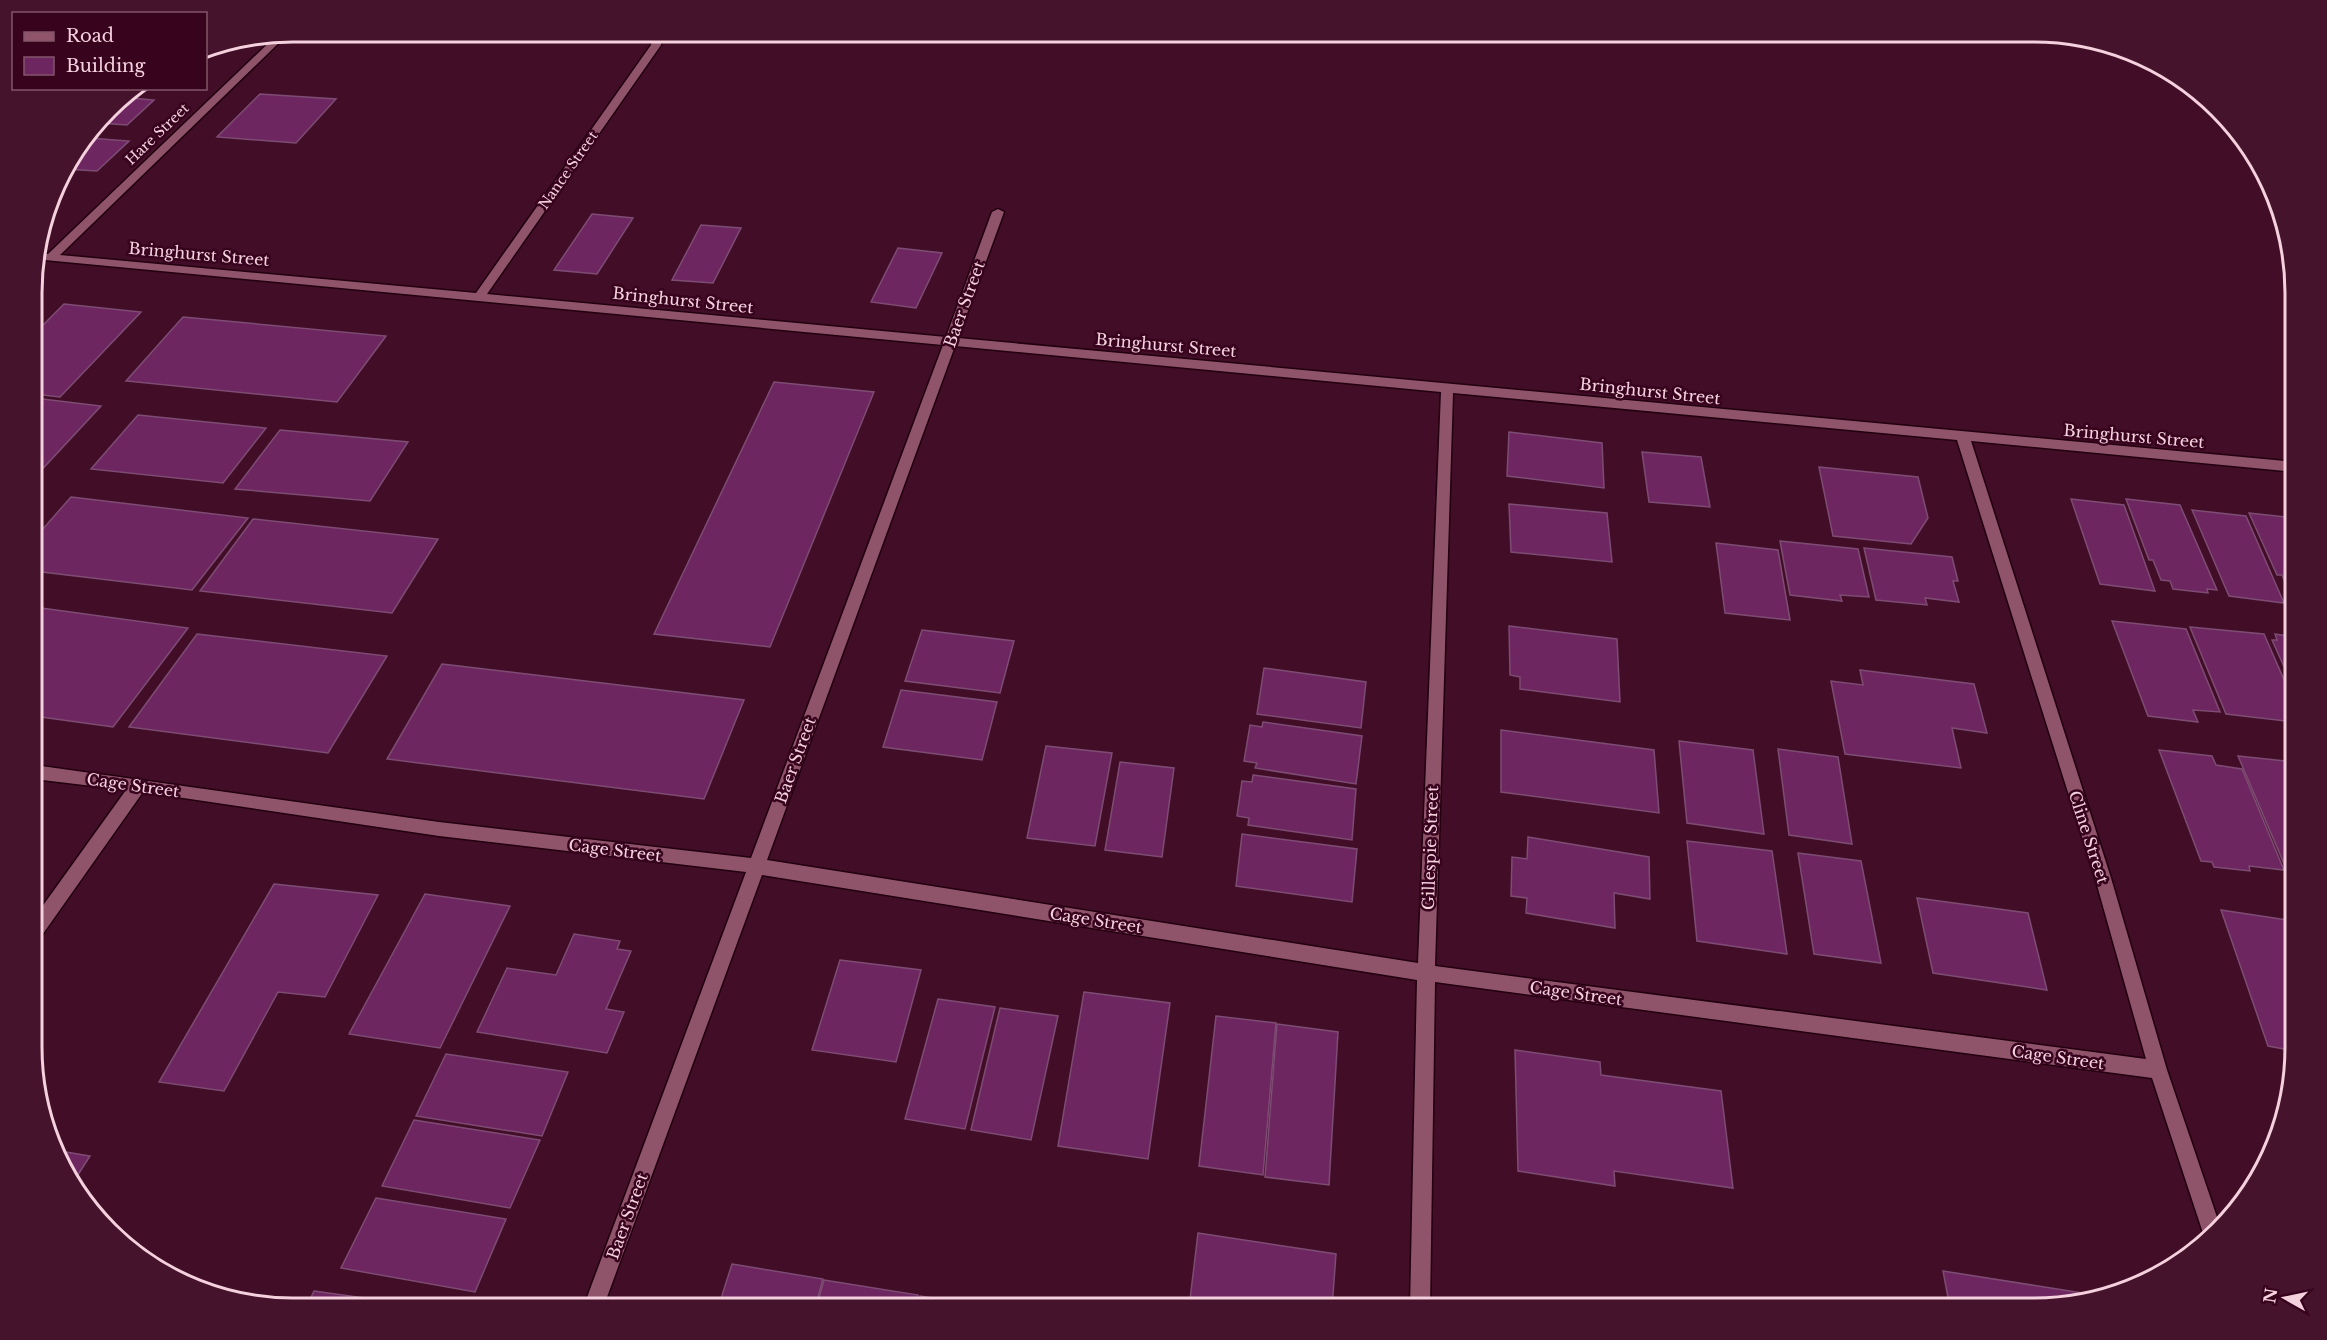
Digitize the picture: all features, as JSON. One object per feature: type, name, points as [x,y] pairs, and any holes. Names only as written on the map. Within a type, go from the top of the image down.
[{"type":"street","name":"Nance Street","points":[[480,296],[656,42]]},
{"type":"street","name":"Hare Street","points":[[51,256],[273,43]]},
{"type":"street","name":"Baer Street","points":[[597,1298],[998,212]]},
{"type":"street","name":"Bringhurst Street","points":[[45,256],[1447,387],[1963,438],[2285,466]]},
{"type":"street","name":"Gillespie Street","points":[[1420,1298],[1425,973],[1447,387]]},
{"type":"street","name":"Cline Street","points":[[1963,438],[2103,878],[2158,1070],[2210,1225]]},
{"type":"street","name":"Cage Street","points":[[42,773],[139,785],[439,830],[755,866],[1425,973],[2158,1070]]},
{"type":"street","points":[[42,921],[139,785]]},
{"type":"building","points":[[260,94],[336,99],[296,143],[217,137]]},
{"type":"building","points":[[135,98],[154,100],[127,125],[108,124]]},
{"type":"building","points":[[95,138],[129,141],[97,171],[75,170]]},
{"type":"building","points":[[592,214],[633,218],[597,274],[554,270]]},
{"type":"building","points":[[701,225],[741,228],[713,283],[672,280]]},
{"type":"building","points":[[898,248],[942,253],[916,308],[871,302]]},
{"type":"building","points":[[64,304],[141,312],[60,397],[42,395],[42,326]]},
{"type":"building","points":[[183,317],[386,336],[337,402],[126,381]]},
{"type":"building","points":[[774,382],[874,392],[770,647],[654,634]]},
{"type":"building","points":[[42,399],[101,406],[42,469]]},
{"type":"building","points":[[138,415],[266,428],[223,483],[91,469]]},
{"type":"building","points":[[280,430],[408,442],[370,501],[235,489]]},
{"type":"building","points":[[1509,432],[1602,443],[1604,488],[1507,476]]},
{"type":"building","points":[[1642,452],[1701,457],[1710,507],[1649,502]]},
{"type":"building","points":[[1819,467],[1918,477],[1928,518],[1911,544],[1833,536]]},
{"type":"building","points":[[71,497],[248,518],[192,590],[42,572],[42,530]]},
{"type":"building","points":[[2071,499],[2124,505],[2155,591],[2100,584]]},
{"type":"building","points":[[2126,499],[2180,505],[2217,590],[2207,589],[2208,593],[2173,589],[2170,581],[2161,580],[2153,560],[2149,560]]},
{"type":"building","points":[[1509,504],[1607,513],[1612,562],[1511,552]]},
{"type":"building","points":[[2192,510],[2246,516],[2284,603],[2229,596]]},
{"type":"building","points":[[2249,513],[2285,517],[2285,582],[2282,575],[2277,575]]},
{"type":"building","points":[[253,519],[438,539],[392,613],[200,591]]},
{"type":"building","points":[[1780,541],[1858,549],[1869,597],[1840,595],[1842,601],[1790,595]]},
{"type":"building","points":[[1716,543],[1778,550],[1790,620],[1725,613]]},
{"type":"building","points":[[1864,548],[1952,557],[1958,581],[1953,581],[1959,602],[1925,598],[1927,605],[1876,600]]},
{"type":"building","points":[[42,608],[188,628],[113,727],[42,717]]},
{"type":"building","points":[[2112,621],[2186,629],[2220,712],[2193,710],[2198,722],[2148,716]]},
{"type":"building","points":[[1509,626],[1617,639],[1620,702],[1520,689],[1520,677],[1510,675]]},
{"type":"building","points":[[2190,627],[2264,634],[2285,682],[2285,721],[2226,714]]},
{"type":"building","points":[[922,630],[1014,641],[1000,693],[905,681]]},
{"type":"building","points":[[197,634],[387,656],[328,753],[129,727]]},
{"type":"building","points":[[2275,634],[2285,636],[2285,669],[2272,640],[2277,640]]},
{"type":"building","points":[[442,664],[744,700],[704,799],[387,759]]},
{"type":"building","points":[[1264,668],[1366,682],[1361,728],[1257,714]]},
{"type":"building","points":[[1860,670],[1974,684],[1987,733],[1952,728],[1961,768],[1845,754],[1831,681],[1863,685]]},
{"type":"building","points":[[901,690],[997,702],[982,760],[883,747]]},
{"type":"building","points":[[1263,722],[1362,736],[1356,784],[1255,768],[1257,763],[1244,761],[1250,725],[1262,727]]},
{"type":"building","points":[[1501,730],[1654,750],[1659,813],[1501,792]]},
{"type":"building","points":[[1679,741],[1753,750],[1764,834],[1687,823]]},
{"type":"building","points":[[1046,746],[1112,753],[1095,846],[1027,838]]},
{"type":"building","points":[[1778,749],[1838,757],[1852,844],[1789,835]]},
{"type":"building","points":[[2159,750],[2212,756],[2216,765],[2242,769],[2284,870],[2249,866],[2250,871],[2214,867],[2212,862],[2201,861]]},
{"type":"building","points":[[2238,756],[2285,761],[2285,866]]},
{"type":"building","points":[[1120,762],[1174,768],[1162,857],[1105,850]]},
{"type":"building","points":[[1253,775],[1356,789],[1352,840],[1248,825],[1249,818],[1237,816],[1242,781],[1252,782]]},
{"type":"building","points":[[1242,834],[1357,849],[1352,902],[1236,886]]},
{"type":"building","points":[[1528,837],[1649,857],[1650,899],[1614,893],[1615,928],[1526,913],[1527,898],[1511,896],[1512,857],[1527,859]]},
{"type":"building","points":[[1687,841],[1772,851],[1787,954],[1697,941]]},
{"type":"building","points":[[1798,853],[1861,861],[1881,963],[1814,954]]},
{"type":"building","points":[[274,884],[378,895],[325,997],[278,992],[224,1091],[159,1082]]},
{"type":"building","points":[[425,894],[510,906],[440,1048],[349,1034]]},
{"type":"building","points":[[1917,898],[2028,913],[2047,990],[1933,973]]},
{"type":"building","points":[[2221,910],[2285,920],[2285,1049],[2268,1046]]},
{"type":"building","points":[[574,934],[620,941],[617,949],[631,951],[606,1009],[624,1012],[607,1053],[477,1032],[507,968],[556,975]]},
{"type":"building","points":[[840,960],[921,970],[896,1062],[812,1050]]},
{"type":"building","points":[[1084,992],[1170,1003],[1148,1159],[1058,1146]]},
{"type":"building","points":[[938,999],[995,1007],[965,1129],[905,1119]]},
{"type":"building","points":[[1000,1008],[1058,1016],[1031,1140],[971,1130]]},
{"type":"building","points":[[1216,1016],[1276,1023],[1263,1175],[1199,1166]]},
{"type":"building","points":[[1277,1024],[1338,1032],[1329,1185],[1265,1177]]},
{"type":"building","points":[[1515,1050],[1600,1062],[1601,1075],[1721,1091],[1733,1188],[1614,1171],[1615,1186],[1518,1171]]},
{"type":"building","points":[[446,1054],[568,1072],[542,1136],[416,1116]]},
{"type":"building","points":[[414,1120],[540,1140],[510,1208],[382,1186]]},
{"type":"building","points":[[65,1152],[90,1156],[78,1175]]},
{"type":"building","points":[[376,1198],[506,1219],[475,1292],[341,1268]]},
{"type":"building","points":[[1198,1233],[1336,1254],[1333,1298],[1190,1298]]},
{"type":"building","points":[[732,1264],[823,1279],[818,1298],[721,1298]]},
{"type":"building","points":[[1943,1271],[2083,1293],[2034,1298],[1948,1298]]},
{"type":"building","points":[[824,1280],[918,1295],[917,1298],[819,1298]]},
{"type":"building","points":[[314,1291],[365,1298],[311,1298]]}]
